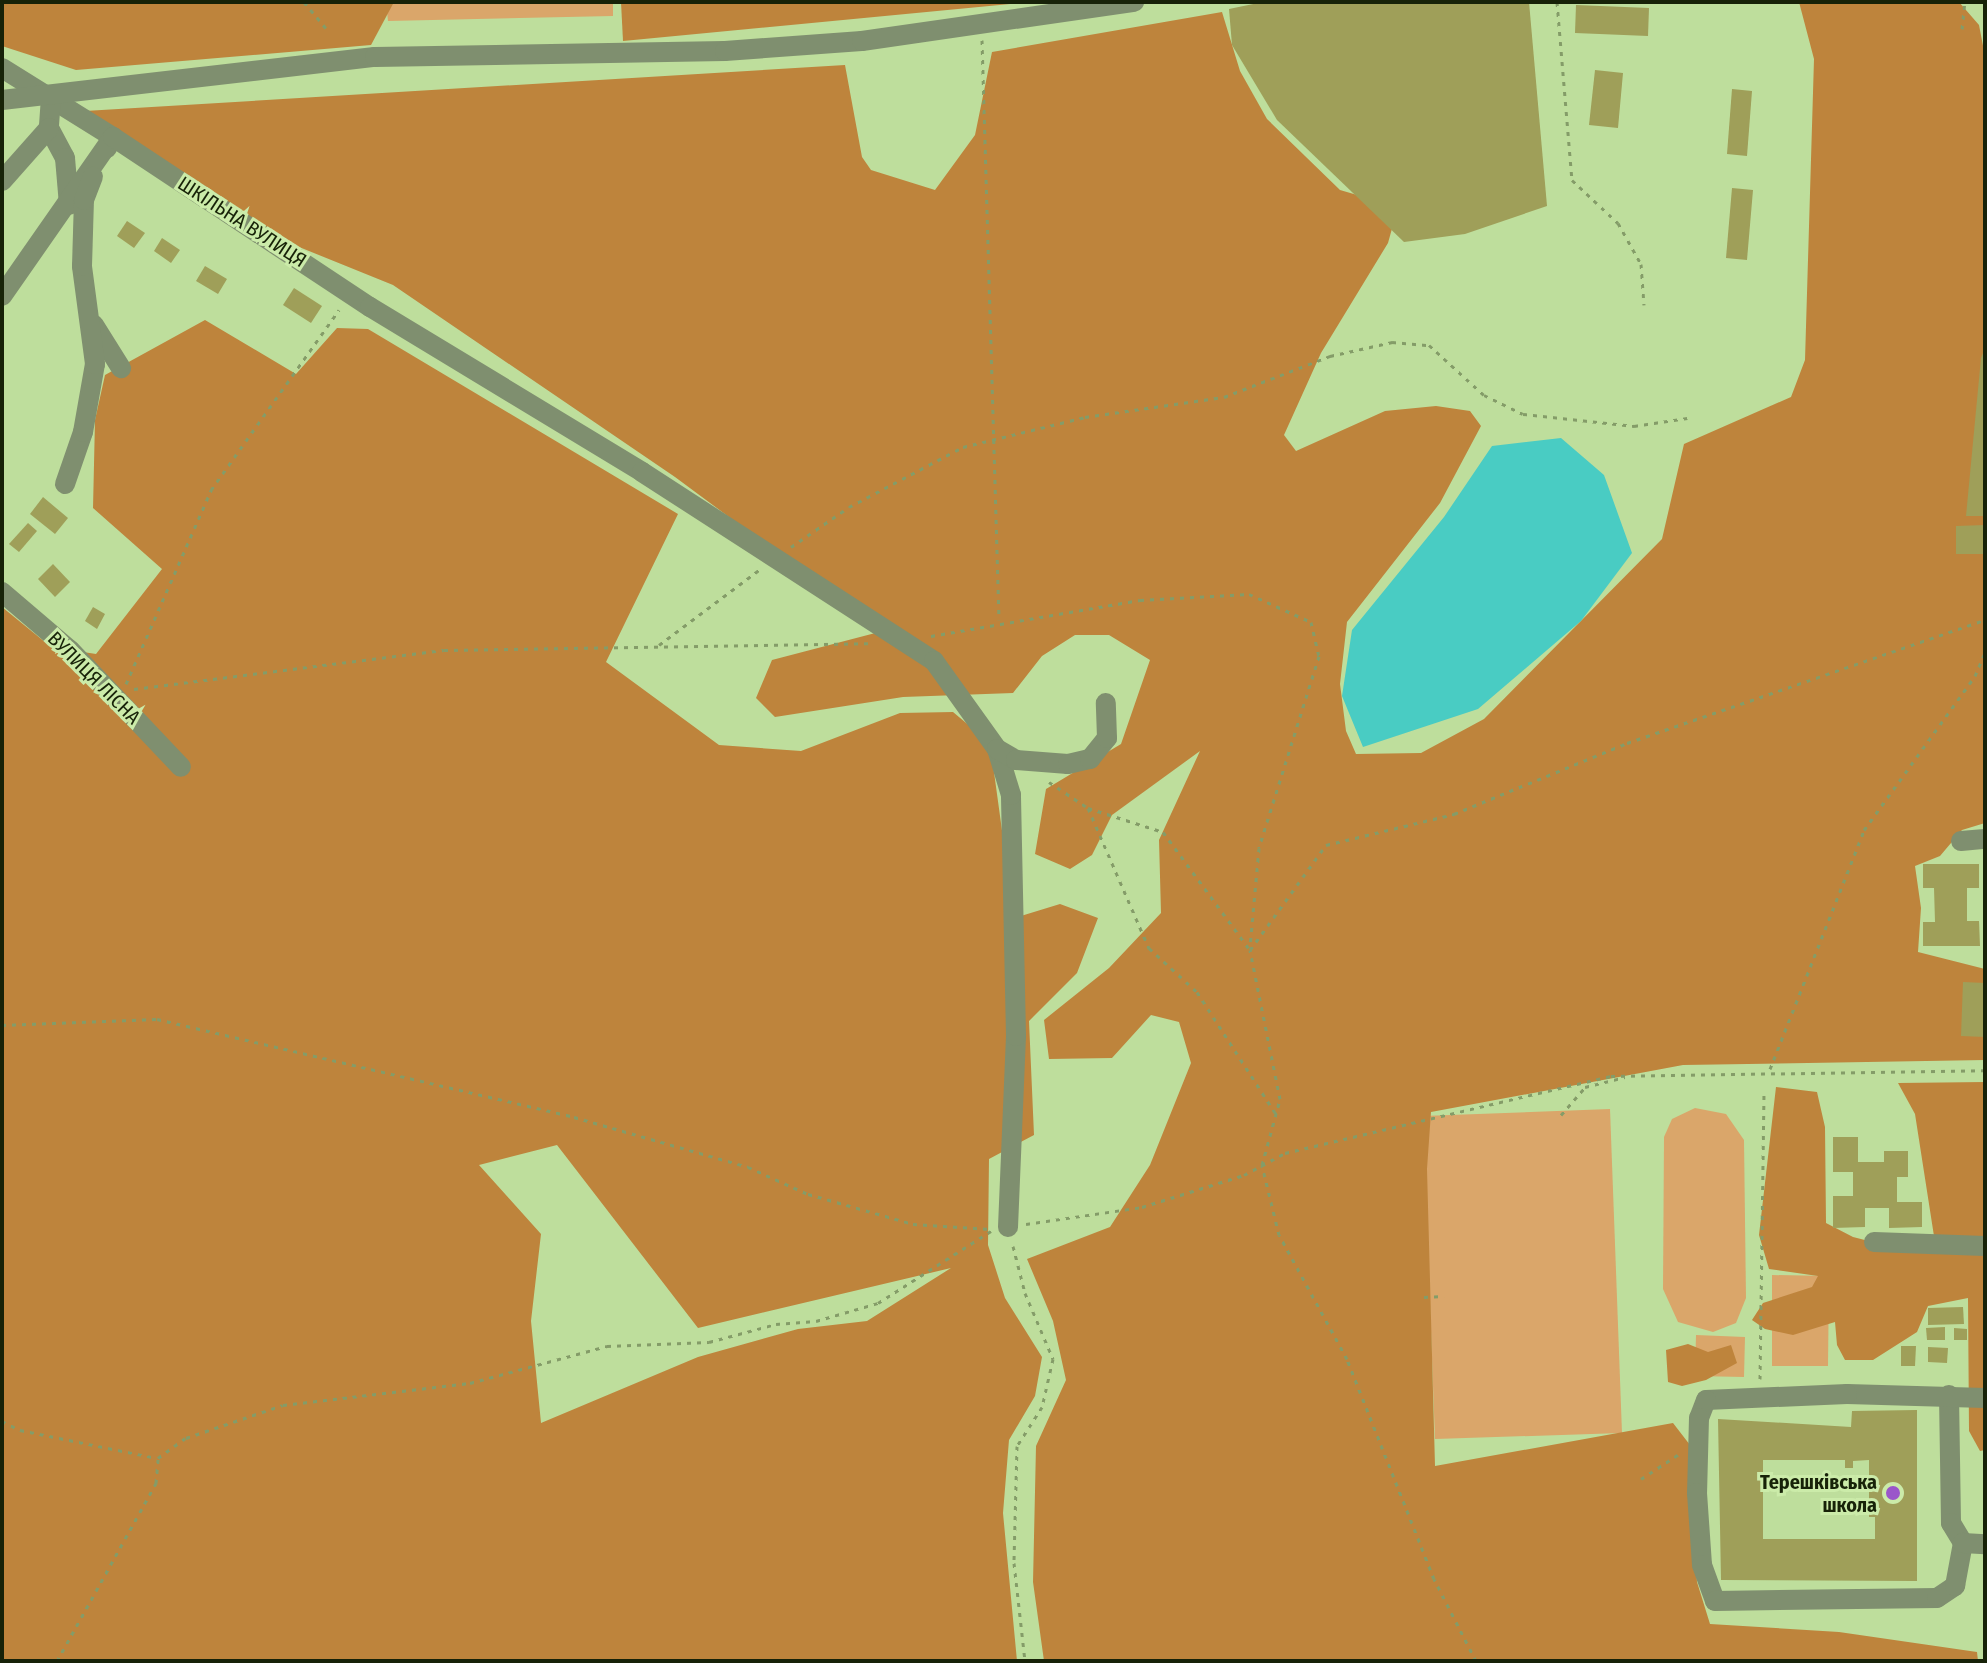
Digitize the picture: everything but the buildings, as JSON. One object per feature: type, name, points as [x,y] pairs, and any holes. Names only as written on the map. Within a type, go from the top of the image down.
[{"type":"street","points":[[2,100],[375,57],[725,51],[862,41],[982,27],[1134,2]]},
{"type":"street","name":"ШКІЛЬНА ВУЛИЦЯ","points":[[2,68],[113,137],[370,307],[776,558],[934,661],[997,749]]},
{"type":"street","points":[[48,96],[49,128],[65,158],[84,309],[121,368]]},
{"type":"street","points":[[2,181],[33,140],[49,128]]},
{"type":"street","points":[[2,296],[113,137]]},
{"type":"street","points":[[65,484],[83,432],[95,364],[92,322],[82,266],[84,200],[113,137]]},
{"type":"street","name":"ВУЛИЦЯ ЛІСНА","points":[[2,592],[70,650],[181,767]]},
{"type":"street","points":[[997,749],[1016,760],[1068,764],[1090,759],[1107,738],[1106,703]]},
{"type":"street","points":[[997,749],[1011,795],[1016,1036],[1008,1227]]},
{"type":"street","points":[[1961,841],[1985,839]]},
{"type":"street","points":[[1874,1242],[1985,1246]]},
{"type":"street","points":[[1949,1395],[1951,1523],[1963,1543],[1955,1586],[1937,1598],[1715,1601],[1702,1565],[1698,1440],[1706,1400],[1949,1395],[1985,1398]]},
{"type":"street","points":[[1963,1543],[1985,1544]]},
{"type":"path","points":[[304,2],[326,28]]},
{"type":"path","points":[[1557,2],[1572,180],[1618,223],[1641,264],[1644,305]]},
{"type":"path","points":[[1962,29],[1965,2]]},
{"type":"path","points":[[982,27],[999,620]]},
{"type":"path","points":[[351,294],[211,490],[123,691],[444,650],[873,643]]},
{"type":"path","points":[[657,646],[849,507],[963,447],[1085,417],[1224,397],[1330,356],[1392,342],[1429,345],[1484,395],[1523,414],[1634,426],[1687,418]]},
{"type":"path","points":[[904,642],[999,620],[1140,600],[1249,594],[1311,622],[1319,656],[1259,848],[1250,950],[1280,1099],[1262,1165],[1279,1235],[1347,1359],[1434,1579],[1476,1661]]},
{"type":"path","points":[[1250,950],[1326,845],[1454,814],[1641,738],[1985,620]]},
{"type":"path","points":[[1770,1070],[1864,830],[1975,676],[1985,653]]},
{"type":"path","points":[[1016,760],[1088,808],[1163,832],[1250,950]]},
{"type":"path","points":[[1088,808],[1149,948],[1197,992],[1276,1114]]},
{"type":"path","points":[[2,1025],[75,1019],[172,1022],[574,1117],[748,1167],[808,1194],[913,1224],[994,1229],[878,1303],[816,1321],[776,1324],[709,1342],[607,1346],[470,1383],[283,1405],[186,1438],[158,1458],[20,1430],[2,1421]]},
{"type":"path","points":[[1025,1661],[1014,1563],[1017,1446],[1042,1407],[1053,1359],[1025,1293],[1008,1227],[1142,1207],[1262,1165],[1285,1153],[1628,1075],[1770,1070],[1985,1070]]},
{"type":"path","points":[[1561,1115],[1585,1087],[1613,1084],[1628,1075]]},
{"type":"path","points":[[1760,1379],[1764,1093]]},
{"type":"path","points":[[1424,1297],[1444,1296]]},
{"type":"path","points":[[1641,1479],[1698,1440]]},
{"type":"path","points":[[57,1661],[156,1483],[158,1458]]},
{"type":"shaded area","points":[[2,2],[394,2],[371,45],[76,70],[2,46]]},
{"type":"shaded area","points":[[386,2],[613,2],[613,16],[388,21]]},
{"type":"shaded area","points":[[621,2],[1030,2],[623,41]]},
{"type":"shaded area","points":[[1799,2],[1959,2],[1979,25],[1985,56],[1985,823],[1962,830],[1940,856],[1915,866],[1921,908],[1918,952],[1985,969],[1985,1060],[1683,1065],[1431,1112],[1427,1169],[1435,1466],[1673,1423],[1690,1445],[1697,1582],[1710,1624],[1839,1632],[1977,1652],[1978,1661],[1044,1661],[1033,1582],[1036,1446],[1066,1380],[1053,1321],[1027,1259],[1110,1227],[1150,1165],[1191,1063],[1179,1022],[1151,1015],[1112,1058],[1049,1059],[1044,1020],[1109,968],[1161,913],[1159,840],[1200,751],[1112,815],[1092,855],[1070,869],[1035,854],[1046,789],[1121,744],[1150,660],[1109,635],[1075,635],[1042,656],[1013,693],[903,697],[775,717],[756,698],[772,660],[883,631],[675,477],[393,285],[262,232],[85,111],[845,65],[862,157],[871,170],[935,190],[975,135],[992,52],[1222,12],[1240,71],[1267,119],[1340,190],[1398,207],[1388,243],[1321,353],[1284,435],[1296,451],[1385,411],[1436,406],[1470,411],[1481,426],[1440,503],[1347,622],[1340,684],[1346,731],[1356,754],[1421,753],[1484,719],[1662,539],[1684,444],[1791,397],[1805,360],[1814,59]]},
{"type":"shaded area","points":[[205,320],[296,374],[337,328],[368,329],[678,514],[606,662],[719,745],[801,751],[900,713],[953,712],[990,743],[1014,918],[1060,904],[1098,918],[1077,973],[1029,1021],[1034,1135],[989,1159],[988,1245],[1005,1298],[1042,1357],[1035,1396],[1009,1440],[1003,1513],[1017,1661],[2,1661],[2,607],[51,647],[96,654],[162,569],[93,508],[95,420],[105,375]],"holes":[[[557,1145],[698,1328],[951,1268],[867,1321],[798,1329],[698,1357],[541,1423],[531,1321],[541,1234],[479,1165]]]},
{"type":"shaded area","points":[[1985,1082],[1985,1450],[1980,1451],[1969,1431],[1968,1298],[1928,1306],[1917,1332],[1873,1360],[1845,1360],[1837,1345],[1835,1322],[1793,1335],[1765,1329],[1752,1320],[1763,1303],[1812,1287],[1818,1276],[1769,1269],[1759,1235],[1776,1087],[1817,1092],[1825,1127],[1826,1223],[1853,1237],[1912,1252],[1936,1249],[1915,1114],[1898,1083]]},
{"type":"shaded area","points":[[1695,1108],[1726,1114],[1744,1140],[1746,1298],[1736,1323],[1713,1332],[1678,1322],[1663,1289],[1664,1137],[1672,1119]]},
{"type":"shaded area","points":[[1610,1109],[1622,1433],[1435,1439],[1423,1116]]},
{"type":"shaded area","points":[[1772,1275],[1829,1276],[1828,1366],[1772,1366]]},
{"type":"shaded area","points":[[1696,1335],[1745,1337],[1744,1377],[1695,1376]]},
{"type":"shaded area","points":[[1688,1344],[1708,1352],[1731,1345],[1737,1363],[1706,1380],[1682,1386],[1668,1382],[1666,1350]]},
{"type":"water","points":[[1561,438],[1604,475],[1632,553],[1581,621],[1478,709],[1363,747],[1342,696],[1352,630],[1444,517],[1492,446]]},
{"type":"place","name":"Терешківська школа","points":[[1893,1493]]}]
